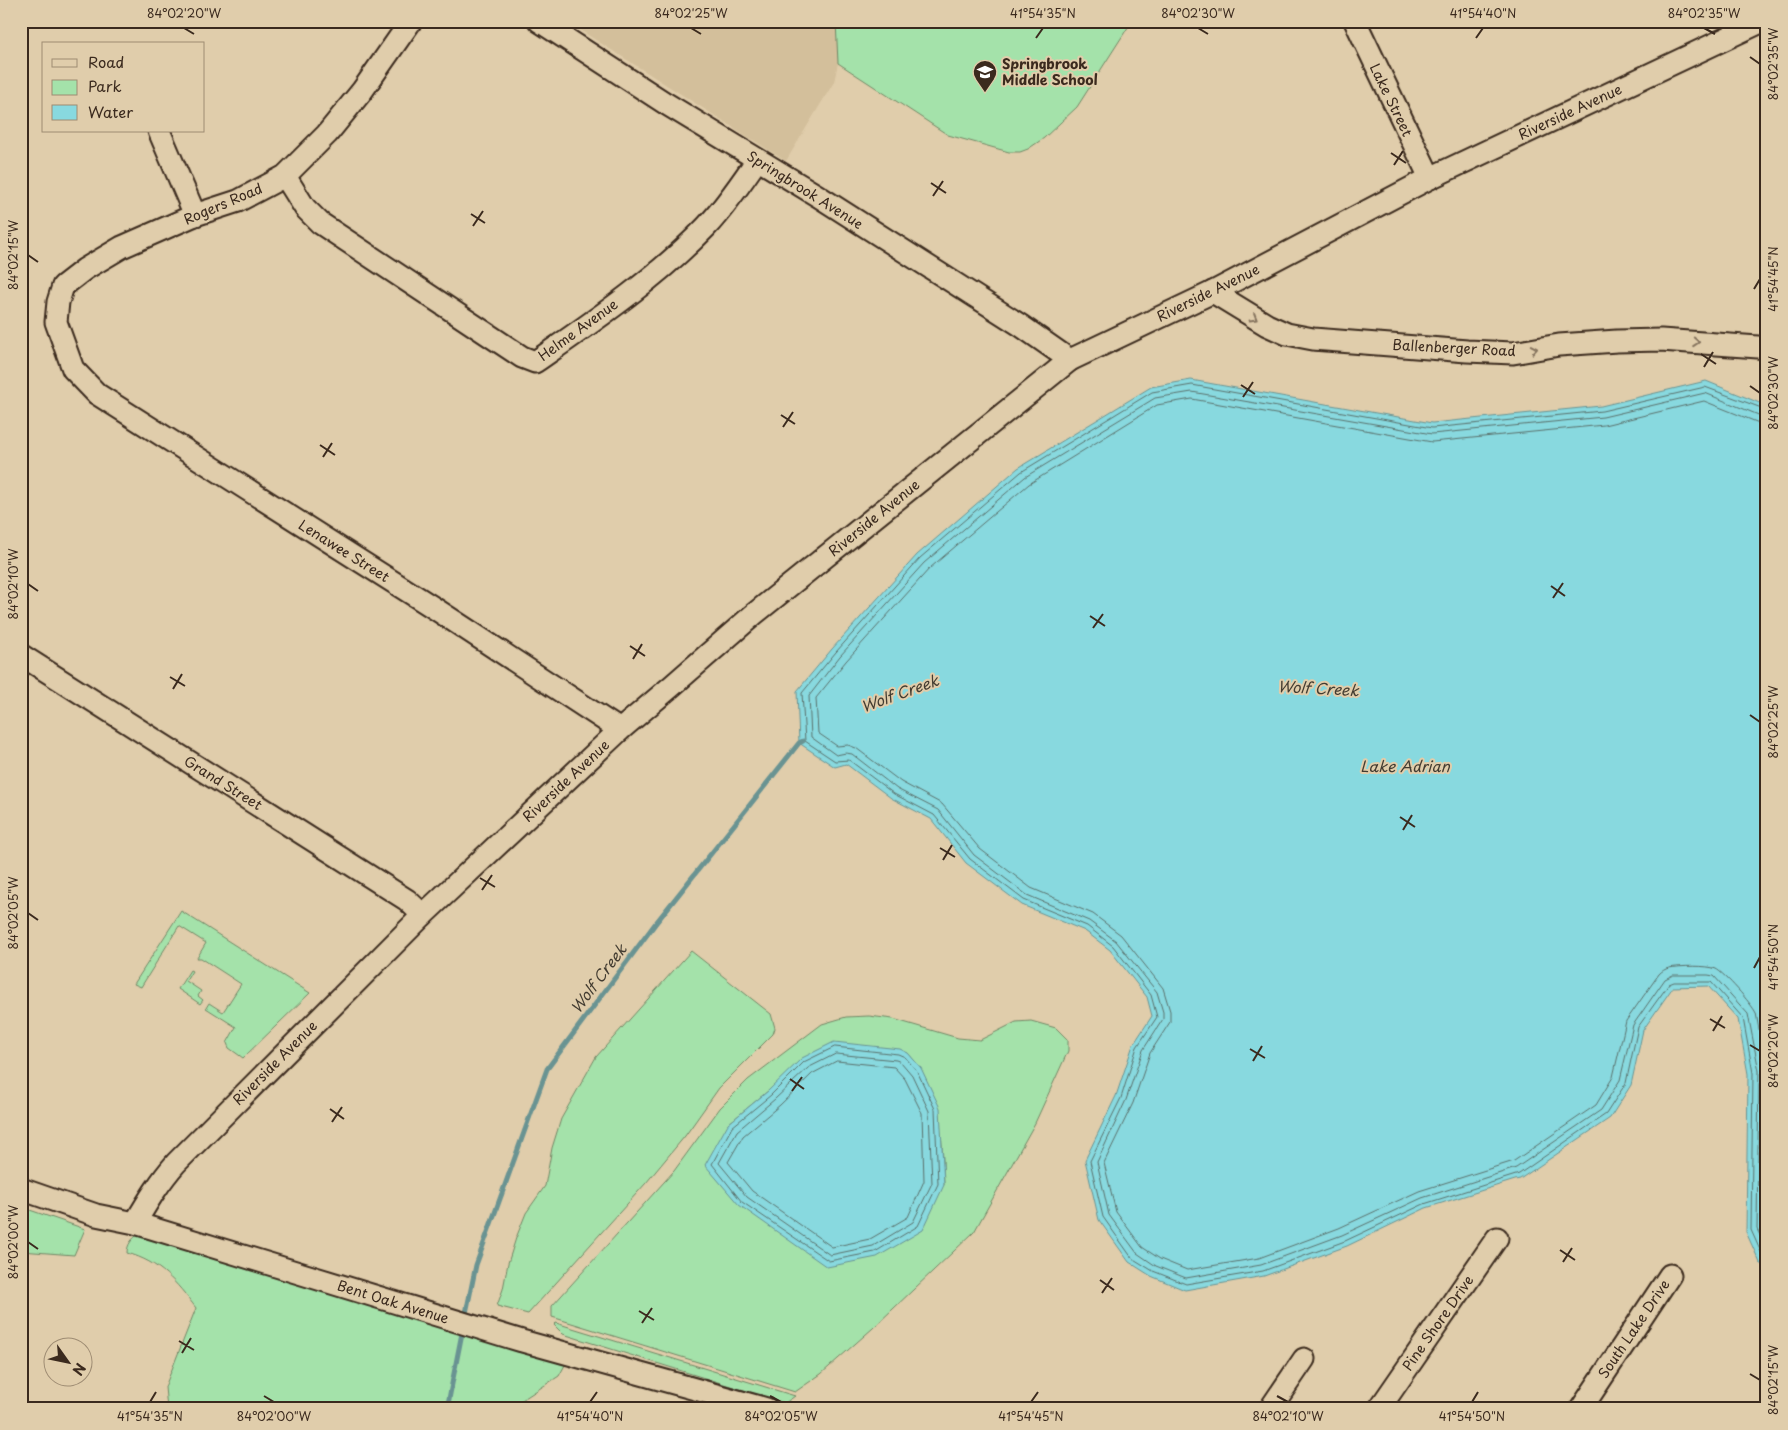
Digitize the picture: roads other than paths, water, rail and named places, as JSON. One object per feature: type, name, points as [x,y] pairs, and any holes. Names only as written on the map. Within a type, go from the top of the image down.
[{"type":"street","name":"Rogers Road","points":[[73,369],[56,322],[58,302],[63,286],[85,269],[122,247],[195,216],[238,201],[285,176],[327,134],[350,106],[411,21]]},
{"type":"street","name":"Springbrook Avenue","points":[[538,21],[665,103],[818,196],[1070,360]]},
{"type":"street","name":"Lake Street","points":[[1355,21],[1430,178]]},
{"type":"street","name":"Riverside Avenue","points":[[135,1223],[150,1196],[176,1163],[423,915],[620,730],[753,615],[1070,360],[1213,292],[1430,178],[1764,21]]},
{"type":"street","points":[[159,132],[195,216]]},
{"type":"street","name":"Helme Avenue","points":[[285,176],[305,208],[320,223],[522,357],[535,362],[578,334],[677,254],[706,227],[731,197],[757,160]]},
{"type":"street","name":"Ballenberger Road","points":[[1213,292],[1267,325],[1287,334],[1313,339],[1513,353],[1559,345],[1651,340],[1767,349]]},
{"type":"street","name":"Lenawee Street","points":[[73,369],[96,394],[431,606],[620,730]]},
{"type":"street","name":"Grand Street","points":[[21,655],[407,900],[423,915]]},
{"type":"street","name":"Bent Oak Avenue","points":[[21,1189],[96,1215],[135,1223],[480,1329],[767,1409]]},
{"type":"street","name":"Pine Shore Drive","points":[[1379,1409],[1497,1238]]},
{"type":"street","name":"South Lake Drive","points":[[1581,1409],[1670,1275]]},
{"type":"street","points":[[1270,1409],[1304,1359]]},
{"type":"water","name":"Lake Adrian","points":[[1191,380],[1432,423],[1601,406],[1706,381],[1767,406],[1767,1267],[1760,1263],[1746,1232],[1748,1074],[1738,1019],[1708,986],[1673,987],[1643,1030],[1631,1085],[1610,1118],[1520,1179],[1426,1208],[1347,1246],[1264,1276],[1185,1290],[1151,1276],[1129,1262],[1099,1220],[1085,1160],[1116,1096],[1133,1045],[1152,1016],[1147,997],[1110,950],[1085,931],[1022,905],[966,863],[931,819],[891,798],[846,764],[835,767],[799,743],[797,691],[832,649],[917,555],[1018,468],[1151,387]]},
{"type":"water","points":[[834,1042],[900,1049],[908,1053],[921,1068],[940,1108],[944,1185],[923,1230],[877,1257],[827,1267],[739,1205],[705,1165],[728,1124],[768,1091],[802,1058]]},
{"type":"waterway","name":"Wolf Creek","points":[[465,1318],[476,1265],[547,1069],[655,924],[799,743],[803,741]]},
{"type":"waterway","name":"Wolf Creek","points":[[447,1409],[463,1328]]},
{"type":"place","name":"Springbrook Middle School","points":[[985,93]]}]
